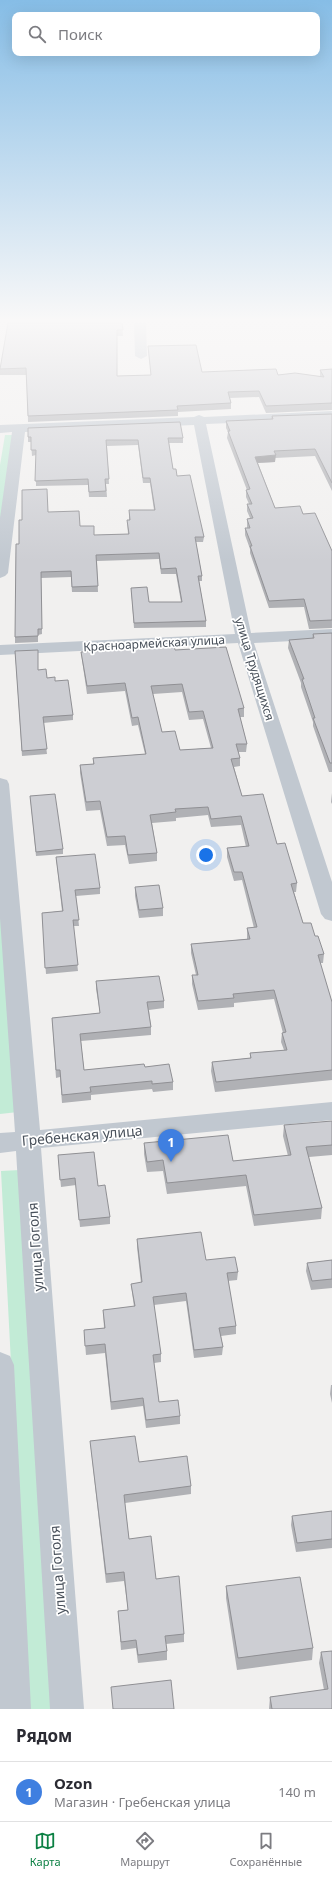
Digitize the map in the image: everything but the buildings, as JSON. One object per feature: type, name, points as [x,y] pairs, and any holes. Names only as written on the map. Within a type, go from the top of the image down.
[{"type":"street","points":[[0,431],[19,428],[199,419],[332,415]]},
{"type":"street","name":"улица Трудящихся","points":[[199,419],[244,638],[332,914]]},
{"type":"street","points":[[0,573],[19,428]]},
{"type":"street","name":"Красноармейская улица","points":[[0,650],[332,634]]},
{"type":"street","name":"улица Гоголя","points":[[0,784],[28,1140],[67,1709]]},
{"type":"street","name":"Гребенская улица","points":[[0,1142],[332,1110]]},
{"type":"street","points":[[0,1365],[14,1709]]},
{"type":"green space","points":[[5,435],[15,435],[0,548],[0,465]]},
{"type":"green space","points":[[0,844],[18,1112],[0,1114]]},
{"type":"green space","points":[[20,1170],[56,1709],[29,1709],[1,1171]]},
{"type":"place","name":"Ozon","points":[[171,1162]]}]
